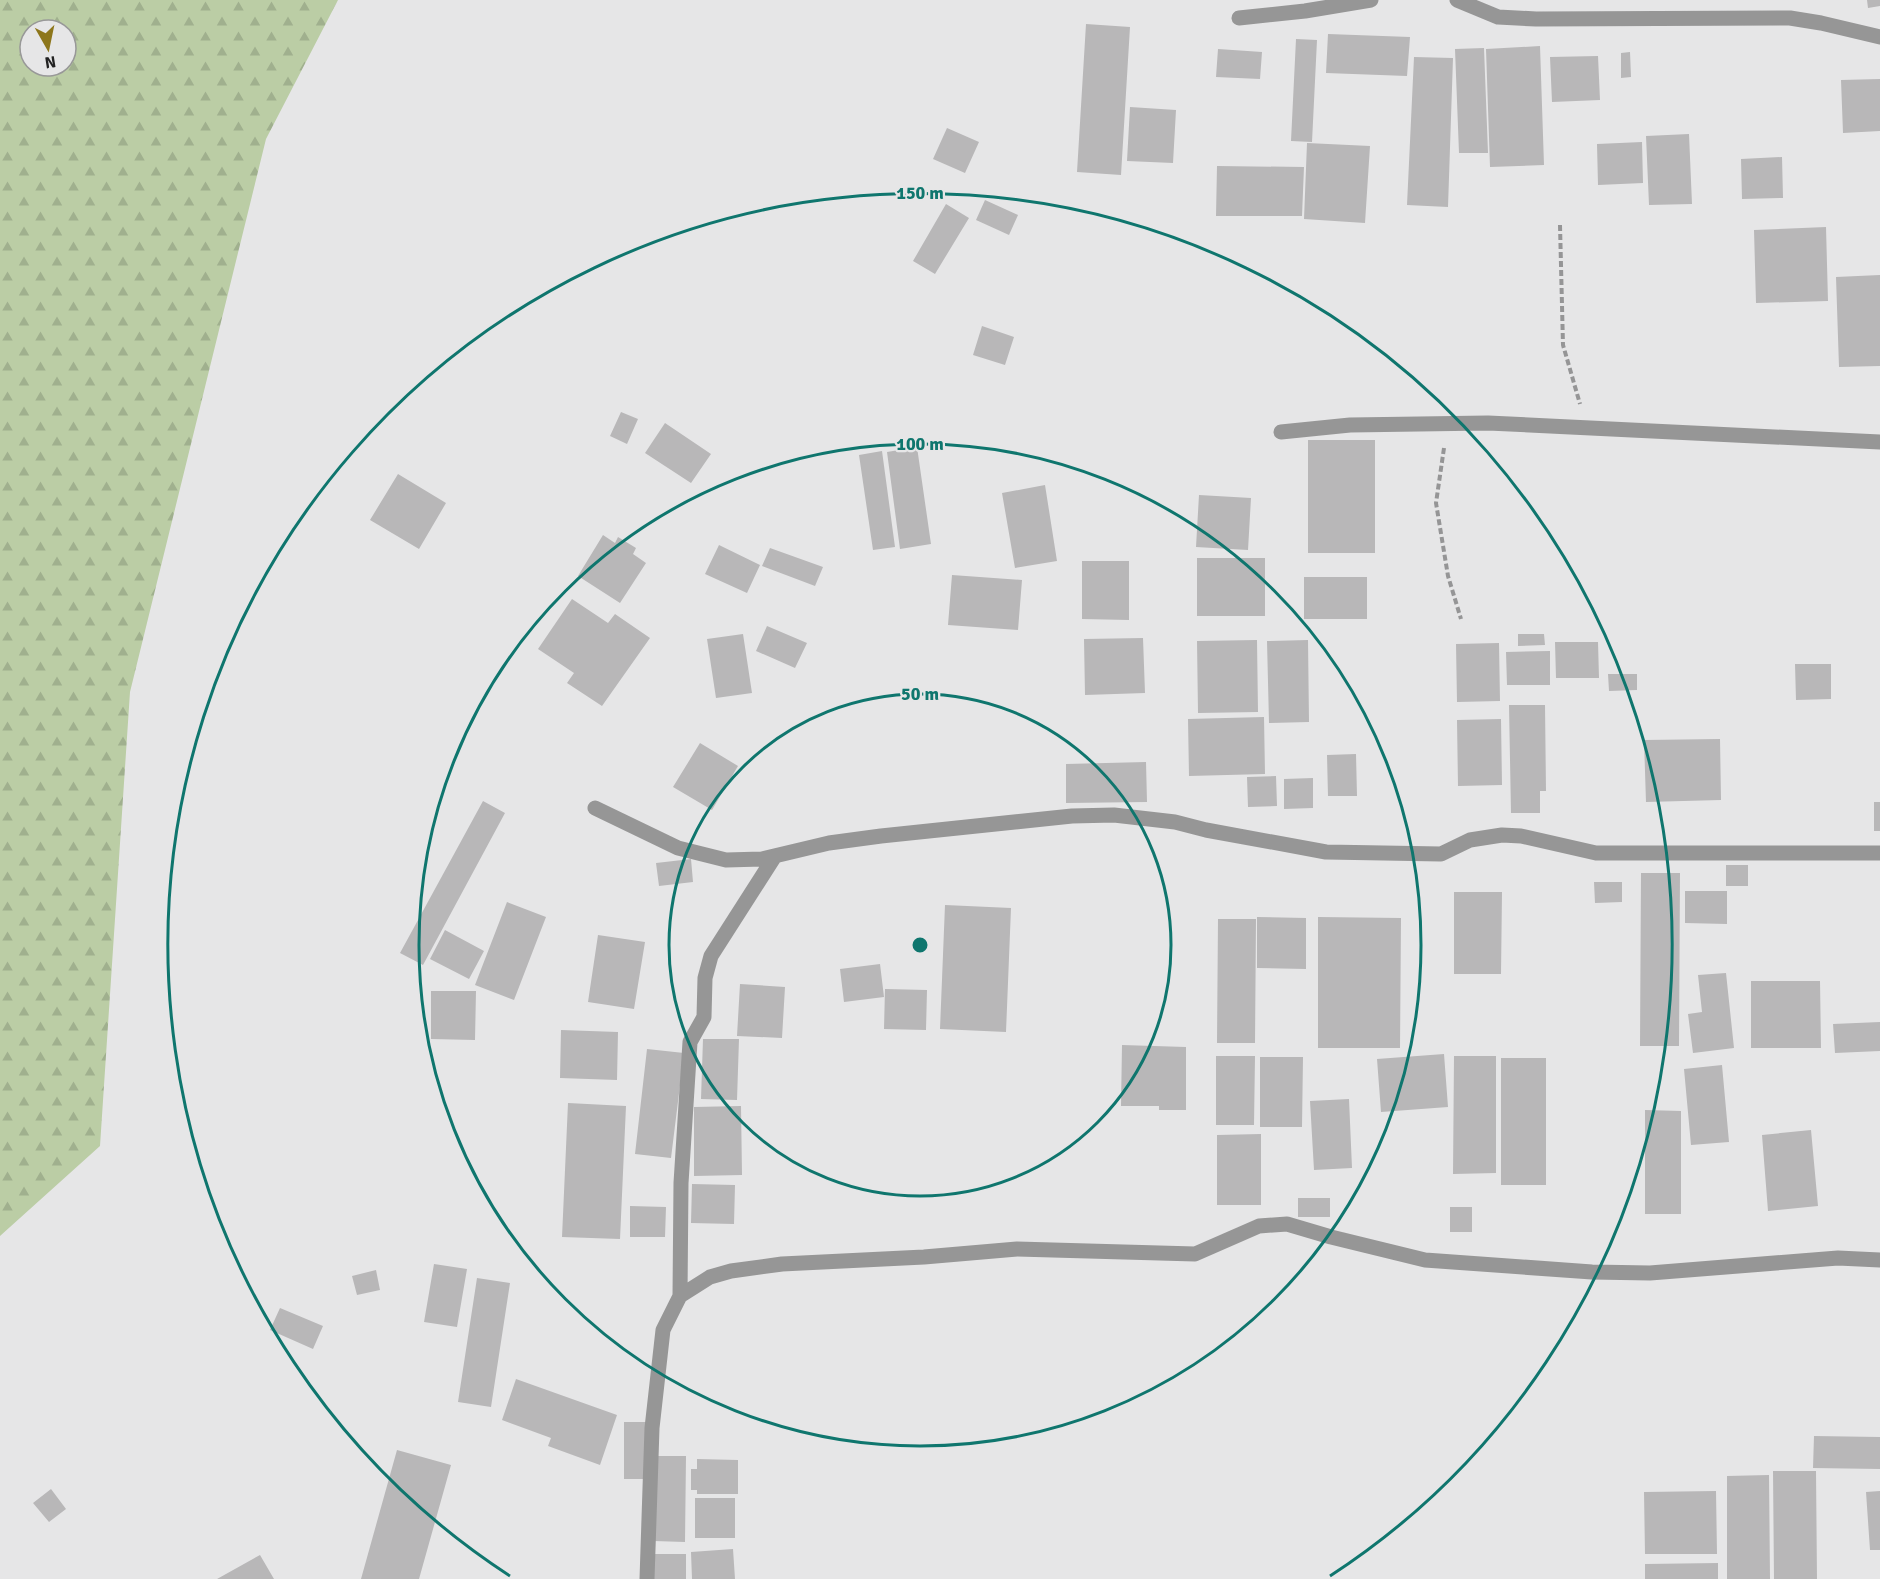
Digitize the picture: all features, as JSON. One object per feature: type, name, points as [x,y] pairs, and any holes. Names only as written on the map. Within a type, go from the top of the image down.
[{"type":"street","points":[[1239,18],[1305,11],[1371,0]]},
{"type":"street","points":[[1457,0],[1498,17],[1572,20],[1790,18],[1880,37]]},
{"type":"street","points":[[1281,432],[1350,425],[1488,423],[1880,442]]},
{"type":"street","points":[[595,808],[678,848],[726,860],[762,860],[829,843],[1072,816],[1104,816],[1175,822],[1206,830],[1326,852],[1441,854],[1470,840],[1502,835],[1521,836],[1596,852],[1880,853]]},
{"type":"street","points":[[647,1579],[652,1428],[663,1330],[681,1296],[681,1183],[690,1042],[704,1017],[705,978],[711,956],[775,856]]},
{"type":"street","points":[[681,1296],[710,1277],[731,1270],[759,1266],[924,1257],[1017,1249],[1195,1254],[1259,1226],[1287,1224],[1425,1260],[1592,1272],[1650,1273],[1838,1258],[1880,1260]]},
{"type":"path","points":[[1560,225],[1563,345],[1588,428]]},
{"type":"path","points":[[1447,424],[1436,503],[1448,576],[1461,619]]},
{"type":"green space","points":[[0,0],[338,0],[266,139],[130,692],[100,1146],[0,1236]]},
{"type":"building","points":[[1867,0],[1880,0],[1880,6],[1868,8]]},
{"type":"building","points":[[1086,24],[1130,27],[1121,175],[1077,172]]},
{"type":"building","points":[[1328,34],[1410,37],[1407,76],[1326,73]]},
{"type":"building","points":[[1296,39],[1317,40],[1312,142],[1291,141]]},
{"type":"building","points":[[1540,46],[1544,165],[1490,167],[1486,49]]},
{"type":"building","points":[[1484,48],[1488,153],[1459,153],[1455,49]]},
{"type":"building","points":[[1218,49],[1262,52],[1260,79],[1216,77]]},
{"type":"building","points":[[1630,52],[1631,77],[1621,78],[1621,53]]},
{"type":"building","points":[[1598,56],[1600,100],[1552,102],[1550,57]]},
{"type":"building","points":[[1414,57],[1453,58],[1448,207],[1407,205]]},
{"type":"building","points":[[1880,79],[1880,131],[1843,133],[1841,80]]},
{"type":"building","points":[[1130,107],[1176,110],[1173,163],[1127,161]]},
{"type":"building","points":[[947,128],[979,142],[965,173],[933,159]]},
{"type":"building","points":[[1689,134],[1692,204],[1649,205],[1646,136]]},
{"type":"building","points":[[1642,142],[1643,183],[1598,185],[1597,144]]},
{"type":"building","points":[[1307,143],[1370,146],[1365,223],[1304,219]]},
{"type":"building","points":[[1782,157],[1783,198],[1742,199],[1741,159]]},
{"type":"building","points":[[1217,166],[1304,167],[1302,216],[1216,216]]},
{"type":"building","points":[[985,200],[1018,215],[1009,235],[976,220]]},
{"type":"building","points":[[946,204],[969,218],[935,274],[913,261]]},
{"type":"building","points":[[1826,227],[1828,301],[1756,303],[1754,230]]},
{"type":"building","points":[[1880,275],[1880,366],[1839,367],[1836,277]]},
{"type":"building","points":[[982,326],[1014,337],[1005,365],[973,355]]},
{"type":"building","points":[[621,412],[638,419],[627,444],[610,436]]},
{"type":"building","points":[[665,423],[711,454],[691,483],[645,453]]},
{"type":"building","points":[[1308,440],[1375,440],[1375,553],[1308,553]]},
{"type":"building","points":[[917,447],[931,544],[900,549],[887,452]]},
{"type":"building","points":[[882,451],[895,547],[873,550],[859,455]]},
{"type":"building","points":[[398,474],[446,503],[419,549],[370,520]]},
{"type":"building","points":[[1045,485],[1057,561],[1015,568],[1002,493]]},
{"type":"building","points":[[1199,495],[1251,498],[1248,550],[1196,547]]},
{"type":"building","points":[[603,535],[615,543],[618,537],[636,548],[633,554],[646,563],[620,603],[578,576]]},
{"type":"building","points":[[719,545],[760,565],[747,593],[705,574]]},
{"type":"building","points":[[770,548],[823,567],[815,586],[762,566]]},
{"type":"building","points":[[1197,558],[1265,558],[1265,616],[1197,616]]},
{"type":"building","points":[[1082,561],[1129,561],[1129,620],[1082,619]]},
{"type":"building","points":[[952,575],[1022,580],[1018,630],[948,625]]},
{"type":"building","points":[[1304,577],[1367,577],[1367,619],[1304,619]]},
{"type":"building","points":[[572,599],[608,623],[615,614],[650,638],[602,706],[567,683],[574,673],[538,649]]},
{"type":"building","points":[[767,626],[807,643],[795,668],[756,651]]},
{"type":"building","points":[[743,634],[752,693],[716,698],[707,639]]},
{"type":"building","points":[[1518,634],[1544,634],[1545,645],[1518,646]]},
{"type":"building","points":[[1143,638],[1145,693],[1085,695],[1084,639]]},
{"type":"building","points":[[1257,640],[1258,712],[1198,713],[1197,641]]},
{"type":"building","points":[[1308,640],[1309,722],[1269,723],[1267,641]]},
{"type":"building","points":[[1555,642],[1598,642],[1599,678],[1556,678]]},
{"type":"building","points":[[1499,643],[1500,701],[1457,702],[1456,644]]},
{"type":"building","points":[[1550,651],[1550,685],[1507,685],[1506,652]]},
{"type":"building","points":[[1795,664],[1831,664],[1831,699],[1796,700]]},
{"type":"building","points":[[1608,674],[1637,674],[1637,690],[1609,691]]},
{"type":"building","points":[[1509,705],[1545,705],[1546,791],[1540,791],[1540,813],[1511,813]]},
{"type":"building","points":[[1264,717],[1265,774],[1189,776],[1188,719]]},
{"type":"building","points":[[1501,719],[1502,785],[1458,786],[1457,720]]},
{"type":"building","points":[[1720,739],[1721,800],[1646,802],[1644,740]]},
{"type":"building","points":[[700,743],[738,766],[712,810],[673,787]]},
{"type":"building","points":[[1356,754],[1357,796],[1328,796],[1327,755]]},
{"type":"building","points":[[1146,762],[1147,802],[1066,803],[1066,764]]},
{"type":"building","points":[[1276,776],[1277,806],[1248,807],[1247,777]]},
{"type":"building","points":[[1313,778],[1313,808],[1284,809],[1284,779]]},
{"type":"building","points":[[483,801],[505,813],[423,965],[400,953]]},
{"type":"building","points":[[1874,802],[1880,802],[1880,831],[1874,831]]},
{"type":"building","points":[[691,859],[693,882],[659,886],[656,863]]},
{"type":"building","points":[[1726,865],[1748,865],[1748,886],[1726,886]]},
{"type":"building","points":[[1641,873],[1680,873],[1679,1046],[1640,1046]]},
{"type":"building","points":[[1594,882],[1622,882],[1622,902],[1595,903]]},
{"type":"building","points":[[1685,891],[1727,891],[1727,924],[1685,923]]},
{"type":"building","points":[[1454,892],[1502,892],[1501,974],[1454,974]]},
{"type":"building","points":[[507,902],[546,917],[514,1000],[475,985]]},
{"type":"building","points":[[945,905],[1011,908],[1006,1032],[940,1029]]},
{"type":"building","points":[[1257,917],[1306,918],[1306,969],[1257,968]]},
{"type":"building","points":[[1318,917],[1401,918],[1400,1048],[1318,1048]]},
{"type":"building","points":[[1218,919],[1256,919],[1255,1043],[1217,1043]]},
{"type":"building","points":[[445,930],[484,951],[469,979],[430,959]]},
{"type":"building","points":[[598,935],[645,942],[634,1009],[588,1002]]},
{"type":"building","points":[[880,964],[884,997],[844,1002],[840,969]]},
{"type":"building","points":[[1726,973],[1734,1048],[1693,1053],[1688,1014],[1702,1012],[1698,975]]},
{"type":"building","points":[[1751,981],[1820,981],[1821,1048],[1751,1048]]},
{"type":"building","points":[[740,984],[785,987],[782,1038],[737,1036]]},
{"type":"building","points":[[885,989],[927,990],[926,1030],[884,1029]]},
{"type":"building","points":[[431,991],[476,991],[475,1040],[431,1039]]},
{"type":"building","points":[[1880,1022],[1880,1051],[1835,1053],[1833,1024]]},
{"type":"building","points":[[561,1030],[618,1032],[617,1080],[560,1078]]},
{"type":"building","points":[[703,1039],[739,1039],[737,1100],[701,1099]]},
{"type":"building","points":[[1122,1045],[1186,1047],[1186,1110],[1159,1110],[1159,1106],[1121,1106]]},
{"type":"building","points":[[647,1049],[684,1053],[671,1158],[635,1154]]},
{"type":"building","points":[[1444,1054],[1448,1107],[1381,1112],[1377,1059]]},
{"type":"building","points":[[1216,1056],[1255,1056],[1254,1125],[1216,1125]]},
{"type":"building","points":[[1454,1056],[1496,1056],[1496,1173],[1453,1174]]},
{"type":"building","points":[[1260,1057],[1303,1057],[1302,1127],[1260,1127]]},
{"type":"building","points":[[1501,1058],[1546,1058],[1546,1185],[1501,1185]]},
{"type":"building","points":[[1722,1065],[1729,1142],[1691,1145],[1684,1069]]},
{"type":"building","points":[[1349,1099],[1352,1168],[1314,1170],[1310,1101]]},
{"type":"building","points":[[568,1103],[626,1106],[620,1239],[562,1237]]},
{"type":"building","points":[[741,1106],[742,1175],[694,1176],[694,1107]]},
{"type":"building","points":[[1645,1110],[1681,1111],[1681,1214],[1645,1214]]},
{"type":"building","points":[[1811,1130],[1818,1206],[1768,1211],[1762,1135]]},
{"type":"building","points":[[1261,1134],[1261,1205],[1217,1205],[1217,1135]]},
{"type":"building","points":[[692,1184],[735,1185],[734,1224],[691,1223]]},
{"type":"building","points":[[1298,1198],[1330,1198],[1330,1217],[1298,1217]]},
{"type":"building","points":[[630,1206],[666,1207],[665,1237],[630,1237]]},
{"type":"building","points":[[1450,1207],[1472,1207],[1472,1232],[1450,1232]]},
{"type":"building","points":[[434,1264],[467,1269],[457,1327],[424,1322]]},
{"type":"building","points":[[376,1270],[380,1290],[357,1295],[352,1276]]},
{"type":"building","points":[[477,1278],[510,1283],[491,1407],[458,1402]]},
{"type":"building","points":[[280,1308],[323,1326],[313,1349],[270,1330]]},
{"type":"building","points":[[516,1379],[617,1415],[600,1465],[548,1446],[551,1438],[502,1420]]},
{"type":"building","points":[[624,1422],[649,1422],[649,1479],[624,1479]]},
{"type":"building","points":[[1814,1436],[1880,1437],[1880,1469],[1813,1468]]},
{"type":"building","points":[[397,1450],[451,1465],[419,1579],[361,1579]]},
{"type":"building","points":[[654,1456],[686,1456],[685,1542],[654,1541]]},
{"type":"building","points":[[697,1459],[738,1460],[738,1494],[697,1494],[697,1490],[691,1490],[691,1469],[697,1469]]},
{"type":"building","points":[[1773,1471],[1816,1471],[1817,1579],[1774,1579]]},
{"type":"building","points":[[1769,1475],[1770,1579],[1727,1579],[1727,1476]]},
{"type":"building","points":[[51,1489],[66,1509],[49,1522],[33,1503]]},
{"type":"building","points":[[1716,1491],[1717,1554],[1645,1554],[1644,1492]]},
{"type":"building","points":[[1880,1491],[1880,1550],[1870,1550],[1866,1492]]},
{"type":"building","points":[[695,1498],[735,1498],[735,1538],[695,1538]]},
{"type":"building","points":[[733,1549],[735,1579],[692,1579],[691,1552]]},
{"type":"building","points":[[654,1554],[686,1554],[686,1579],[654,1579]]},
{"type":"building","points":[[260,1555],[274,1579],[217,1579]]},
{"type":"building","points":[[1718,1563],[1718,1579],[1645,1579],[1645,1564]]}]
